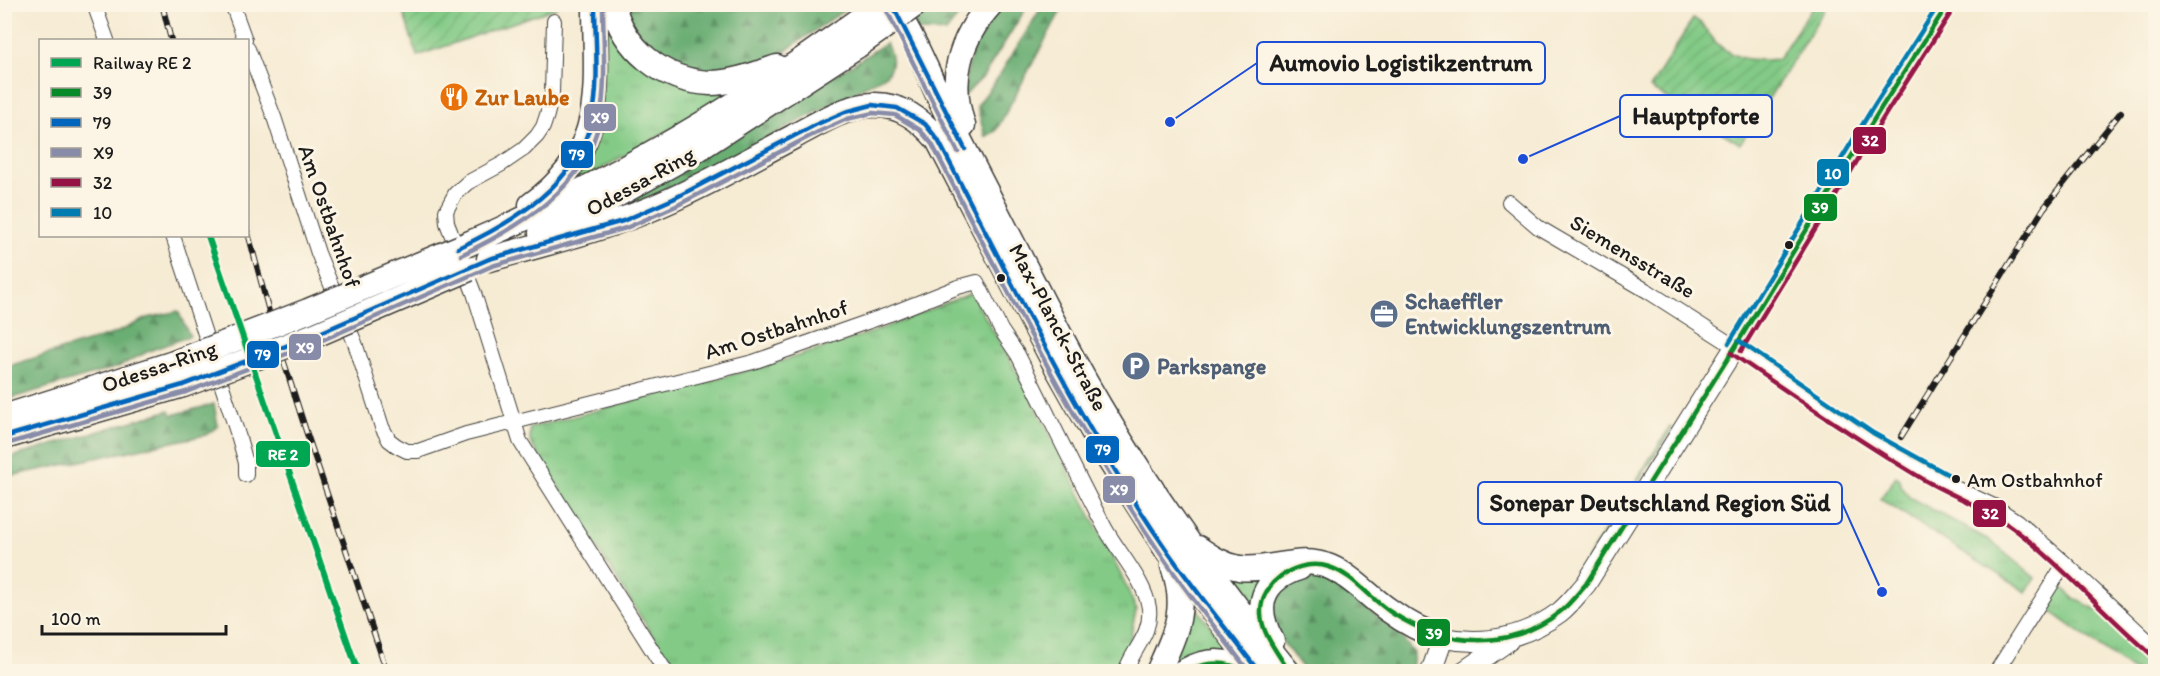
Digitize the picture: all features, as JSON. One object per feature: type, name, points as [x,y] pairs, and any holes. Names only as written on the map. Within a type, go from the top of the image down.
[{"type":"highway","points":[[475,253],[564,177],[581,151],[592,122],[594,103],[595,4]]},
{"type":"highway","points":[[613,4],[621,28],[632,45],[648,61],[670,74],[688,80],[710,83],[750,76],[820,48]]},
{"type":"highway","points":[[874,4],[927,99],[1010,278]]},
{"type":"highway","name":"Odessa-Ring","points":[[4,437],[178,374],[308,311],[475,253],[597,206],[692,153],[852,37],[881,4]]},
{"type":"highway","points":[[892,4],[984,184]]},
{"type":"highway","name":"Odessa-Ring","points":[[475,253],[678,138],[755,92],[820,48],[852,37],[916,4]]},
{"type":"highway","points":[[984,184],[962,123],[956,92],[962,51],[972,28],[991,4]]},
{"type":"highway","points":[[475,253],[623,221],[673,199],[815,125],[845,112],[872,105],[897,108],[912,115],[925,124],[938,140],[1010,278]]},
{"type":"highway","name":"Max-Planck-Straße","points":[[984,184],[1083,377],[1121,440],[1178,547],[1259,672]]},
{"type":"highway","name":"Max-Planck-Straße","points":[[1010,278],[1107,456],[1178,547],[1253,629],[1288,672]]},
{"type":"highway","name":"Odessa-Ring","points":[[4,417],[178,374]]},
{"type":"highway","points":[[1158,672],[1179,620],[1178,547],[1240,568],[1260,568],[1298,562],[1329,567],[1345,576],[1390,612],[1428,633],[1443,638]]},
{"type":"highway","points":[[1288,672],[1264,626],[1261,613],[1263,599],[1272,583],[1289,571],[1312,563]]},
{"type":"highway","points":[[1183,672],[1199,663],[1215,661],[1231,664],[1248,672]]},
{"type":"street","points":[[94,4],[107,39]]},
{"type":"street","points":[[232,4],[244,39]]},
{"type":"street","points":[[1463,672],[1518,635],[1540,625],[1561,610],[1586,584],[1735,347],[1851,155],[1948,4]]},
{"type":"street","points":[[554,21],[552,93],[543,127],[524,149],[502,164],[466,183],[455,194],[446,210],[447,223],[474,293],[520,441],[666,672]]},
{"type":"street","name":"Am Ostbahnhof","points":[[249,52],[274,117],[318,253],[355,343],[382,427],[389,440],[407,451],[418,451],[466,434],[753,362],[977,282],[1001,330],[1018,355],[1106,530],[1143,591],[1149,608],[1149,623],[1145,637],[1125,672]]},
{"type":"street","name":"Siemensstraße","points":[[1509,202],[1538,227],[1735,347],[1872,440],[1934,478],[1994,506],[2017,521],[2156,648]]},
{"type":"street","points":[[173,237],[239,438],[246,463],[246,475]]},
{"type":"street","points":[[1996,672],[2065,563]]},
{"type":"street","points":[[1431,672],[1443,638],[1479,642],[1518,635]]},
{"type":"green space","points":[[401,4],[556,5],[556,8],[417,56]]},
{"type":"green space","points":[[601,5],[736,92],[575,184],[570,178]]},
{"type":"green space","points":[[620,5],[852,5],[760,66],[695,75],[649,51]]},
{"type":"green space","points":[[935,5],[967,5],[946,32],[918,31],[912,22]]},
{"type":"green space","points":[[1001,5],[1028,5],[983,77],[960,100],[973,48]]},
{"type":"green space","points":[[1043,5],[1064,5],[996,131],[985,137],[977,106],[997,79]]},
{"type":"green space","points":[[1814,5],[1828,5],[1740,144],[1650,88],[1693,19],[1701,24],[1716,43],[1732,54],[1749,59],[1778,59]]},
{"type":"green space","points":[[886,43],[891,60],[890,68],[885,76],[651,200],[614,214],[609,208],[770,116]]},
{"type":"green space","points":[[971,293],[1027,389],[1136,609],[1129,645],[1116,671],[675,671],[530,442],[530,428],[776,363],[876,331]]},
{"type":"green space","points":[[178,311],[190,336],[149,351],[118,367],[5,400],[5,367],[116,333],[147,318]]},
{"type":"green space","points":[[214,404],[218,426],[206,435],[5,477],[5,459],[170,410],[172,415]]},
{"type":"green space","points":[[1670,427],[1672,429],[1625,503],[1623,501]]},
{"type":"green space","points":[[1896,476],[1900,479],[1909,497],[1989,540],[2035,578],[2026,592],[1880,499]]},
{"type":"green space","points":[[1607,527],[1609,529],[1579,577],[1554,606],[1552,603],[1576,576]]},
{"type":"green space","points":[[1267,571],[1255,611],[1225,572]]},
{"type":"green space","points":[[1298,579],[1317,579],[1332,584],[1355,598],[1399,634],[1414,653],[1412,671],[1305,671],[1285,646],[1271,615],[1271,605],[1277,593]]},
{"type":"green space","points":[[2060,585],[2074,599],[2115,618],[2155,657],[2155,671],[2133,671],[2045,607]]},
{"type":"green space","points":[[1190,599],[1232,655],[1166,667]]},
{"type":"railway","points":[[162,4],[171,39]]},
{"type":"railway","points":[[1901,437],[2044,208],[2121,112]]},
{"type":"railway","points":[[249,237],[275,334],[387,672]]},
{"type":"transit line","name":"79","points":[[458,248],[521,213],[558,182],[573,163],[584,142],[594,105],[595,4]]},
{"type":"transit line","name":"X9","points":[[461,255],[506,232],[527,218],[565,185],[581,165],[592,144],[602,105],[603,4]]},
{"type":"transit line","name":"79","points":[[892,4],[965,149]]},
{"type":"transit line","name":"10","points":[[1729,343],[1939,4]]},
{"type":"transit line","name":"39","points":[[1289,672],[1264,629],[1261,614],[1262,602],[1267,591],[1283,574],[1306,565],[1329,567],[1338,571],[1354,581],[1392,613],[1434,633],[1455,638],[1499,639],[1521,633],[1541,624],[1568,605],[1586,584],[1948,4]]},
{"type":"transit line","name":"X9","points":[[885,7],[958,152]]},
{"type":"transit line","name":"32","points":[[1741,351],[1887,112],[1954,8]]},
{"type":"transit line","name":"79","points":[[4,437],[183,385],[315,335],[489,259],[623,221],[673,199],[815,125],[845,112],[872,105],[897,108],[925,124],[938,140],[1047,350],[1104,453],[1168,552],[1259,672]]},
{"type":"transit line","name":"X9","points":[[6,444],[186,392],[318,342],[492,266],[626,228],[676,206],[847,119],[873,113],[895,115],[920,130],[932,144],[1013,301],[1099,456],[1172,571],[1249,672]]},
{"type":"transit line","points":[[208,237],[358,672]]},
{"type":"transit line","name":"10","points":[[1739,341],[1873,433],[1956,479]]},
{"type":"transit line","name":"32","points":[[1731,353],[1897,463],[2013,528],[2049,558],[2151,654]]},
{"type":"transit line","name":"39","points":[[1184,672],[1216,663],[1231,665],[1247,672]]},
{"type":"place","name":"Zur Laube","points":[[454,97]]},
{"type":"place","name":"Aumovio Logistikzentrum","points":[[1170,122]]},
{"type":"place","name":"Hauptpforte","points":[[1523,159]]},
{"type":"place","name":"Schaeffler Entwicklungszentrum","points":[[1384,314]]},
{"type":"place","name":"Parkspange","points":[[1136,366]]},
{"type":"place","name":"Am Ostbahnhof","points":[[1956,479]]},
{"type":"place","name":"Sonepar Deutschland Region Süd","points":[[1882,592]]}]
